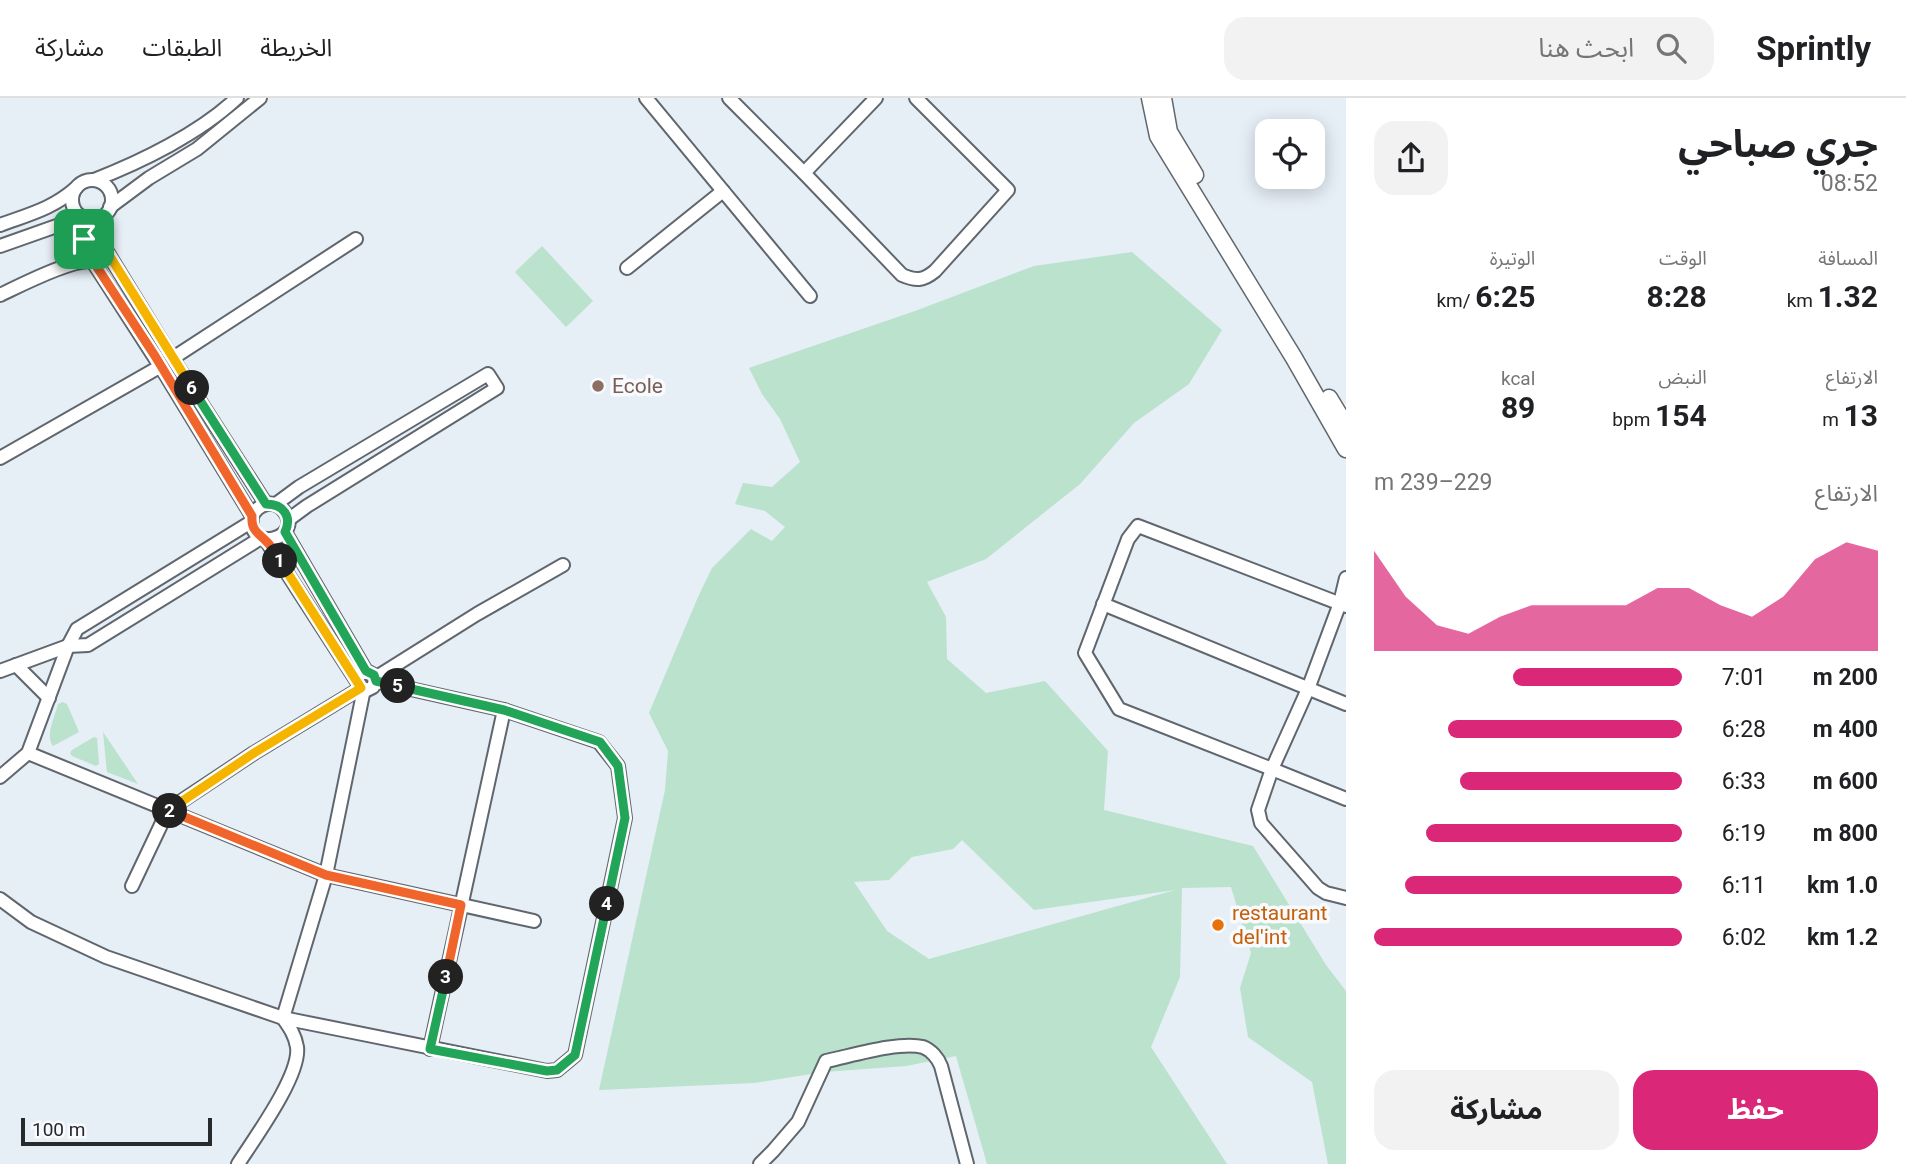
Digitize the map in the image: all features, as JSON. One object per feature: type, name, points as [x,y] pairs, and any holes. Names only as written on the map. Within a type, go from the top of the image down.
[{"type":"main road","points":[[1150,98],[1158,136],[1294,358],[1346,449]]},
{"type":"main road","points":[[1163,98],[1168,132],[1346,426]]},
{"type":"street","points":[[0,225],[61,201],[84,181],[94,180],[138,161],[186,135],[237,98]]},
{"type":"street","points":[[110,207],[128,192],[197,149],[260,98]]},
{"type":"street","points":[[646,98],[810,296]]},
{"type":"street","points":[[729,98],[902,275],[914,281],[924,279],[935,271],[1008,190],[916,98]]},
{"type":"street","points":[[804,173],[876,98]]},
{"type":"street","points":[[0,246],[68,222],[107,213],[111,195],[100,182],[94,180]]},
{"type":"street","points":[[76,188],[74,208],[87,217],[99,234],[106,250],[172,357],[271,504],[284,510],[286,526],[372,677],[373,687],[361,687],[254,753],[169,810],[132,886]]},
{"type":"street","points":[[627,268],[723,191]]},
{"type":"street","points":[[87,217],[84,239],[93,261],[160,365],[252,519],[254,531],[263,538],[361,687],[326,875],[283,1018]]},
{"type":"street","points":[[172,357],[356,239]]},
{"type":"street","points":[[0,295],[85,259],[93,261]]},
{"type":"street","points":[[160,365],[161,350],[172,357]]},
{"type":"street","points":[[160,365],[171,372],[172,357]]},
{"type":"street","points":[[0,458],[160,365]]},
{"type":"street","points":[[0,671],[68,646],[88,645],[263,538],[272,540],[279,537],[286,526],[307,506],[497,388],[488,374],[271,504],[258,508],[252,519],[76,629],[68,646],[28,753],[0,777]]},
{"type":"street","points":[[1343,604],[1138,526],[1128,539],[1085,653],[1119,709],[1346,799]]},
{"type":"street","points":[[372,677],[563,565]]},
{"type":"street","points":[[1346,578],[1343,604],[1272,769],[1258,810],[1261,823],[1318,888],[1326,894],[1346,898]]},
{"type":"street","points":[[1103,604],[1346,704]]},
{"type":"street","points":[[16,665],[49,698]]},
{"type":"street","points":[[0,899],[31,922],[106,957],[283,1018],[430,1049],[547,1071],[557,1070],[575,1055],[625,818],[620,772],[600,742],[504,710],[372,677]]},
{"type":"street","points":[[430,1049],[504,710]]},
{"type":"street","points":[[28,753],[326,875],[534,922]]},
{"type":"street","points":[[239,1164],[280,1098],[296,1060],[298,1049],[293,1032],[283,1018]]},
{"type":"street","points":[[760,1164],[798,1122],[826,1061],[903,1045],[925,1048],[938,1058],[967,1164]]},
{"type":"green space","points":[[542,246],[593,301],[566,327],[515,272]]},
{"type":"green space","points":[[1132,252],[1222,330],[1189,384],[1134,423],[1080,484],[986,559],[927,582],[946,617],[947,659],[986,693],[1045,681],[1108,751],[1104,810],[1253,846],[1326,965],[1346,991],[1346,1164],[1328,1164],[1312,1082],[1248,1037],[1240,988],[1251,953],[1231,887],[1182,888],[1180,977],[1151,1047],[1227,1164],[987,1164],[956,1056],[906,1066],[824,1072],[754,1083],[599,1090],[665,790],[668,751],[649,713],[712,568],[751,529],[772,541],[785,527],[765,511],[735,504],[743,483],[772,487],[800,462],[780,419],[762,394],[749,368],[915,311],[1034,266]],"holes":[[[962,840],[1034,910],[1175,890],[929,959],[887,931],[854,882],[889,880],[912,857],[953,849]]]},
{"type":"green space","points":[[58,704],[67,704],[79,732],[53,746],[51,726]]},
{"type":"green space","points":[[103,732],[138,784],[107,772]]},
{"type":"green space","points":[[94,737],[97,738],[99,764],[96,766],[72,756],[72,750]]},
{"type":"place","name":"Ecole","points":[[598,386]]},
{"type":"place","name":"restaurant del'int","points":[[1218,925]]},
{"type":"route","points":[[83,217],[96,219],[106,250],[266,504],[271,503],[284,510],[288,520],[285,532],[366,671],[374,675],[376,681],[504,710],[600,742],[618,766],[625,818],[575,1055],[557,1070],[547,1071],[430,1049],[461,905],[326,875],[169,810],[254,753],[361,688],[278,557],[265,539],[254,531],[252,516],[155,356],[93,261],[84,239],[83,217]]}]
